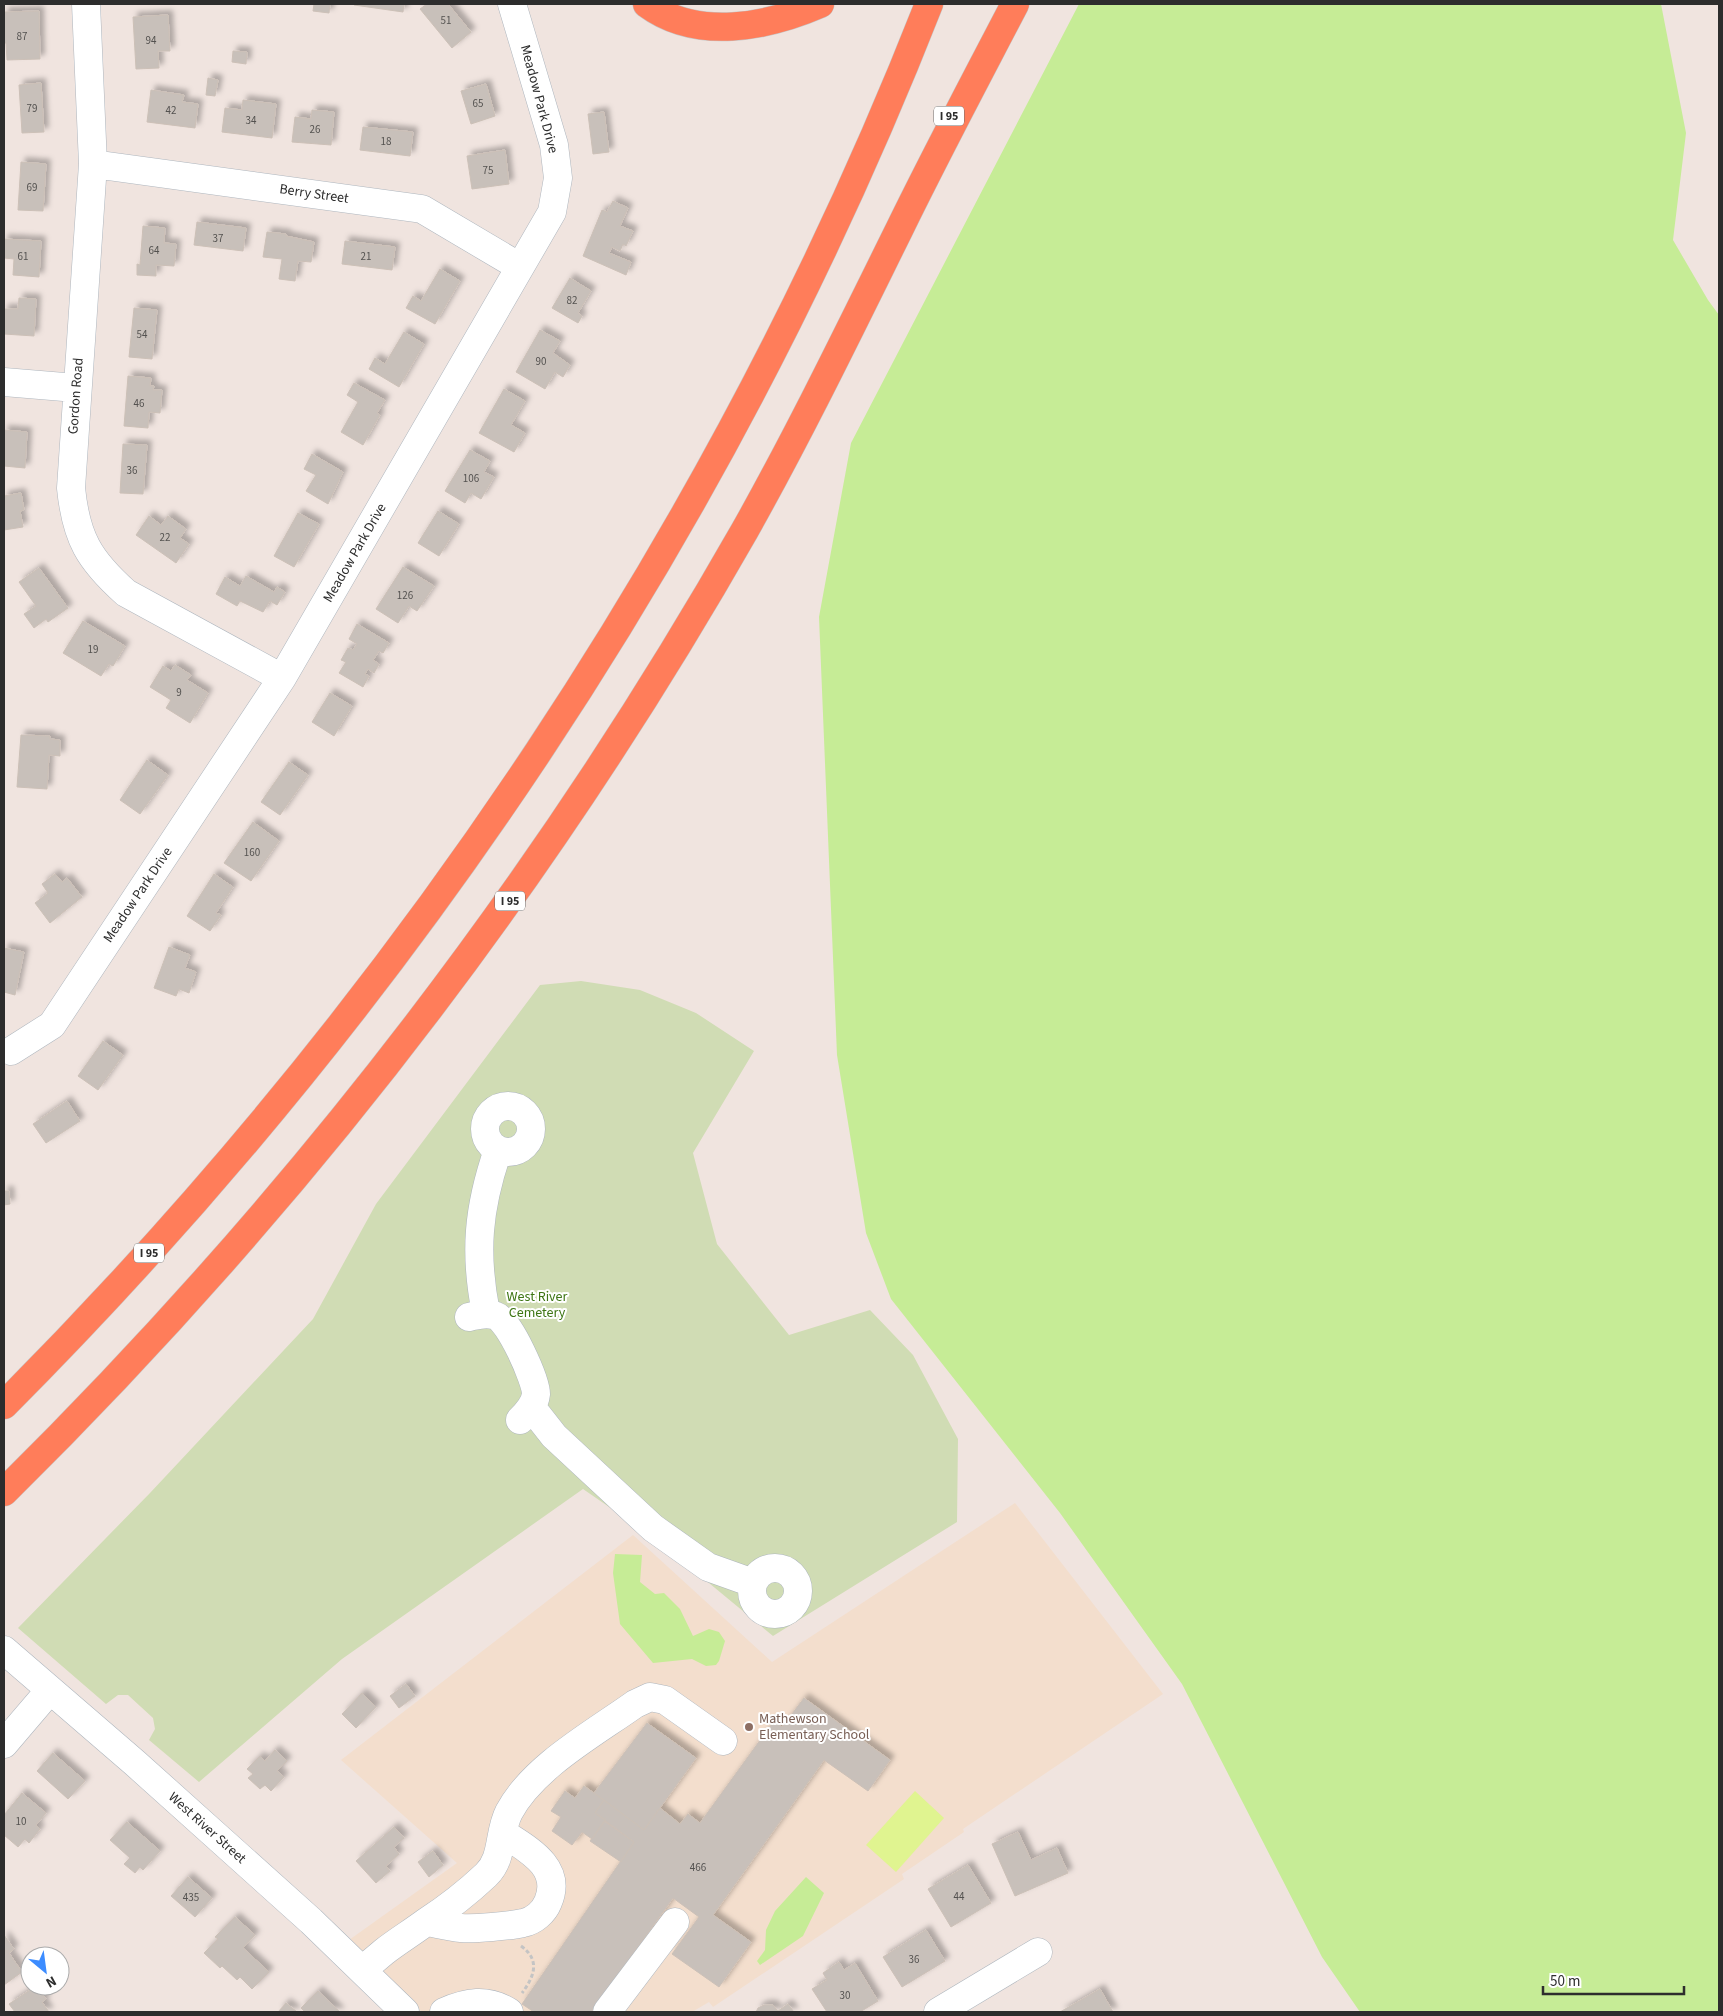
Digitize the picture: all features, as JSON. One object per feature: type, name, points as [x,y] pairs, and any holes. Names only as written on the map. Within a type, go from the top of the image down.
[{"type":"highway","points":[[647,4],[670,16],[688,22],[729,27],[768,22],[820,4]]},
{"type":"highway","name":"I 95","points":[[4,1404],[53,1355],[149,1252],[286,1094],[414,927],[496,813],[574,697],[681,519],[781,334],[871,143],[929,4]]},
{"type":"highway","name":"I 95","points":[[4,1492],[143,1350],[274,1203],[403,1044],[508,903],[618,741],[739,540],[809,411],[900,228],[996,4]]},
{"type":"highway","points":[[900,228],[1015,4]]},
{"type":"street","name":"Gordon Road","points":[[86,4],[93,164],[70,488],[76,522],[82,540],[92,557],[106,575],[126,594],[282,678]]},
{"type":"street","name":"Meadow Park Drive","points":[[11,1051],[52,1024],[282,678],[552,212],[558,178],[554,145],[512,4]]},
{"type":"street","name":"Berry Street","points":[[93,164],[422,209],[520,268]]},
{"type":"street","points":[[4,382],[76,388]]},
{"type":"street","points":[[498,1150],[483,1202],[479,1233],[478,1315],[498,1316],[507,1326],[533,1379],[536,1395],[526,1414],[554,1436],[652,1528],[708,1567],[753,1583]]},
{"type":"street","name":"West River Street","points":[[4,1650],[135,1763],[311,1922],[405,2012]]},
{"type":"street","points":[[4,1744],[50,1690]]},
{"type":"street","points":[[363,1971],[386,1948],[427,1922],[487,1874],[499,1855],[508,1814],[527,1785],[549,1766],[644,1700],[650,1697],[665,1700],[723,1741]]},
{"type":"street","points":[[427,1922],[461,1928],[514,1924],[523,1923],[542,1912],[552,1893],[551,1876],[543,1862],[503,1833]]},
{"type":"street","points":[[607,2012],[674,1922]]},
{"type":"street","points":[[938,2012],[1038,1952]]},
{"type":"street","points":[[444,2012],[479,2002],[514,2005]]},
{"type":"path","points":[[513,1942],[527,1950],[532,1958],[534,1968],[532,1980],[514,2005]]},
{"type":"shaded area","name":"Mathewson Elementary School","points":[[1015,1503],[1163,1694],[963,1829],[964,1832],[902,1874],[904,1879],[713,2007],[709,2002],[692,2012],[422,2012],[349,1940],[457,1863],[341,1760],[633,1535],[772,1662]]},
{"type":"green space","points":[[1079,4],[1661,4],[1686,133],[1673,240],[1708,300],[1719,315],[1719,2012],[1360,2012],[1322,1957],[1182,1684],[1060,1513],[891,1299],[866,1233],[837,1055],[819,617],[851,443]]},
{"type":"green space","name":"West River Cemetery","points":[[581,981],[640,990],[696,1013],[754,1051],[693,1153],[717,1244],[789,1335],[870,1310],[913,1355],[958,1439],[957,1522],[773,1636],[657,1540],[583,1489],[342,1659],[199,1782],[149,1740],[155,1729],[153,1718],[128,1695],[118,1695],[106,1704],[18,1628],[150,1493],[313,1319],[376,1204],[540,985]]},
{"type":"green space","points":[[615,1554],[642,1555],[640,1582],[655,1594],[664,1593],[680,1609],[693,1636],[709,1629],[719,1632],[725,1641],[716,1665],[706,1666],[692,1659],[653,1663],[620,1624],[613,1573]]},
{"type":"green space","points":[[915,1791],[944,1818],[896,1872],[866,1845]]},
{"type":"green space","points":[[806,1877],[824,1893],[803,1936],[760,1965],[757,1961],[765,1950],[766,1930],[775,1911]]},
{"type":"building","points":[[314,4],[330,4],[329,13],[313,11]]},
{"type":"building","points":[[354,4],[404,4],[403,12]]},
{"type":"building","points":[[427,4],[448,4],[471,32],[452,48],[420,9]]},
{"type":"building","points":[[39,11],[40,59],[7,60],[6,43],[4,43],[4,12]]},
{"type":"building","points":[[168,15],[170,51],[158,51],[159,68],[136,69],[133,17]]},
{"type":"building","points":[[233,51],[247,52],[246,64],[232,62]]},
{"type":"building","points":[[208,78],[218,80],[215,96],[206,95]]},
{"type":"building","points":[[41,83],[44,132],[22,133],[19,85]]},
{"type":"building","points":[[486,84],[495,116],[471,124],[461,91]]},
{"type":"building","points":[[151,90],[184,95],[182,102],[198,104],[195,128],[147,122]]},
{"type":"building","points":[[243,100],[276,104],[272,138],[222,132],[225,108],[242,110]]},
{"type":"building","points":[[312,110],[334,112],[331,145],[292,142],[295,117],[311,119]]},
{"type":"building","points":[[604,112],[609,152],[593,154],[588,114]]},
{"type":"building","points":[[363,127],[413,132],[410,156],[360,150]]},
{"type":"building","points":[[505,150],[509,184],[472,189],[467,156]]},
{"type":"building","points":[[21,162],[46,164],[43,211],[18,210]]},
{"type":"building","points":[[613,201],[628,208],[620,226],[633,231],[626,246],[623,244],[620,251],[612,247],[609,253],[631,262],[626,275],[583,256],[602,210],[607,212]]},
{"type":"building","points":[[197,222],[246,228],[243,251],[194,245]]},
{"type":"building","points":[[143,226],[165,228],[164,243],[176,244],[174,266],[156,265],[156,276],[137,275],[137,264],[140,265]]},
{"type":"building","points":[[267,232],[286,234],[286,236],[314,242],[311,262],[298,261],[295,281],[279,279],[282,259],[263,257]]},
{"type":"building","points":[[4,239],[41,241],[39,277],[13,275],[14,259],[4,258]]},
{"type":"building","points":[[345,241],[395,247],[392,270],[342,264]]},
{"type":"building","points":[[440,269],[460,281],[435,324],[406,308],[413,296],[421,301]]},
{"type":"building","points":[[570,278],[591,291],[578,313],[582,316],[578,323],[552,308]]},
{"type":"building","points":[[19,298],[36,299],[34,336],[4,334],[4,309],[18,309]]},
{"type":"building","points":[[134,308],[157,310],[152,359],[129,357]]},
{"type":"building","points":[[540,330],[560,341],[553,353],[570,365],[563,377],[555,372],[545,389],[516,372]]},
{"type":"building","points":[[404,332],[424,344],[399,387],[369,369],[375,358],[385,364]]},
{"type":"building","points":[[128,376],[151,378],[150,386],[154,386],[153,390],[162,390],[160,413],[149,412],[148,428],[124,426]]},
{"type":"building","points":[[354,383],[385,400],[377,413],[380,415],[363,445],[341,432],[358,402],[347,395]]},
{"type":"building","points":[[504,389],[525,401],[511,425],[525,433],[514,452],[479,433]]},
{"type":"building","points":[[4,430],[27,432],[25,468],[4,466]]},
{"type":"building","points":[[123,444],[147,445],[143,494],[120,493]]},
{"type":"building","points":[[470,450],[490,461],[484,472],[494,477],[481,499],[471,493],[465,503],[445,491]]},
{"type":"building","points":[[312,454],[343,472],[328,504],[306,491],[316,475],[304,469]]},
{"type":"building","points":[[21,493],[24,510],[20,511],[23,527],[4,530],[4,496]]},
{"type":"building","points":[[438,511],[459,524],[439,556],[418,543]]},
{"type":"building","points":[[298,513],[319,524],[294,567],[274,556]]},
{"type":"building","points":[[149,516],[161,525],[168,516],[186,529],[180,538],[189,544],[176,563],[136,535]]},
{"type":"building","points":[[403,567],[434,586],[417,611],[409,606],[398,623],[376,609]]},
{"type":"building","points":[[39,568],[68,608],[48,622],[46,619],[34,628],[24,614],[36,606],[19,582]]},
{"type":"building","points":[[246,576],[274,592],[277,587],[285,592],[277,605],[270,601],[263,612],[240,601],[237,606],[216,594],[225,577],[240,586]]},
{"type":"building","points":[[83,621],[125,646],[113,666],[109,664],[101,676],[63,653]]},
{"type":"building","points":[[357,624],[389,643],[383,653],[379,651],[373,660],[379,664],[374,673],[368,669],[365,674],[369,676],[363,687],[339,673],[346,662],[341,660],[348,648],[353,650],[357,644],[349,639]]},
{"type":"building","points":[[175,665],[191,675],[187,680],[208,693],[190,723],[166,708],[171,700],[150,687],[163,666],[171,671]]},
{"type":"building","points":[[330,693],[352,706],[334,736],[312,722]]},
{"type":"building","points":[[21,735],[50,736],[50,739],[60,740],[60,756],[49,755],[47,789],[17,787]]},
{"type":"building","points":[[147,760],[168,775],[140,814],[120,800]]},
{"type":"building","points":[[289,762],[308,775],[280,815],[261,802]]},
{"type":"building","points":[[253,822],[279,841],[251,881],[224,863]]},
{"type":"building","points":[[55,874],[62,882],[67,878],[82,897],[50,923],[35,903],[48,893],[42,884]]},
{"type":"building","points":[[214,874],[233,887],[216,913],[221,915],[210,931],[187,916]]},
{"type":"building","points":[[169,947],[190,955],[185,968],[196,972],[189,993],[179,989],[176,996],[154,988]]},
{"type":"building","points":[[4,948],[24,952],[15,995],[4,992]]},
{"type":"building","points":[[103,1041],[123,1055],[98,1090],[78,1076]]},
{"type":"building","points":[[67,1101],[80,1121],[46,1143],[33,1124]]},
{"type":"building","points":[[4,1191],[9,1191],[10,1204],[4,1205]]},
{"type":"building","points":[[406,1684],[415,1696],[399,1708],[390,1696]]},
{"type":"building","points":[[362,1693],[376,1707],[356,1728],[342,1714]]},
{"type":"building","points":[[804,1698],[890,1760],[868,1791],[824,1760],[713,1915],[751,1942],[719,1987],[672,1954],[699,1917],[673,1898],[591,2012],[534,2012],[522,2004],[634,1842],[595,1813],[604,1800],[644,1830],[660,1808],[680,1824],[688,1814],[700,1823],[774,1721],[782,1727]]},
{"type":"building","points":[[647,1723],[696,1758],[644,1830],[594,1793]]},
{"type":"building","points":[[275,1750],[287,1761],[277,1771],[284,1777],[271,1791],[265,1785],[260,1789],[248,1778],[253,1774],[247,1769],[260,1756],[265,1761]]},
{"type":"building","points":[[53,1753],[85,1781],[68,1799],[37,1771]]},
{"type":"building","points":[[584,1786],[604,1800],[595,1813],[606,1820],[592,1839],[582,1832],[572,1845],[552,1831],[561,1817],[551,1811],[565,1791],[575,1798]]},
{"type":"building","points":[[22,1793],[46,1813],[36,1825],[40,1829],[29,1843],[25,1839],[18,1847],[4,1835],[4,1815]]},
{"type":"building","points":[[604,1821],[634,1842],[621,1862],[590,1841]]},
{"type":"building","points":[[127,1822],[160,1851],[143,1870],[140,1867],[135,1873],[124,1864],[130,1858],[110,1840]]},
{"type":"building","points":[[394,1827],[404,1838],[394,1847],[399,1854],[386,1866],[390,1871],[376,1883],[356,1861]]},
{"type":"building","points":[[1018,1832],[1031,1860],[1057,1848],[1068,1873],[1015,1896],[992,1844]]},
{"type":"building","points":[[433,1851],[443,1865],[429,1877],[418,1862]]},
{"type":"building","points":[[968,1865],[991,1903],[951,1927],[928,1889]]},
{"type":"building","points":[[188,1877],[212,1898],[195,1917],[171,1896]]},
{"type":"building","points":[[235,1917],[255,1935],[243,1948],[269,1972],[252,1989],[240,1977],[237,1980],[222,1966],[220,1968],[204,1953],[218,1939],[215,1937]]},
{"type":"building","points":[[926,1930],[945,1961],[902,1987],[883,1957]]},
{"type":"building","points":[[4,1935],[14,1949],[9,1953],[20,1969],[20,1973],[4,1985]]},
{"type":"building","points":[[839,1962],[844,1970],[855,1963],[878,2001],[860,2012],[827,2012],[812,1989],[827,1980],[823,1973]]},
{"type":"building","points":[[1100,1989],[1113,2012],[1060,2012]]},
{"type":"building","points":[[318,1991],[340,2012],[305,2012],[301,2008]]},
{"type":"building","points":[[21,1996],[44,1996],[46,1999],[42,2002],[49,2012],[15,2012],[9,2004]]},
{"type":"building","points":[[286,2003],[296,2011],[278,2012]]},
{"type":"building","points":[[788,2004],[794,2012],[756,2012],[758,2008],[764,2005],[773,2005],[778,2011]]},
{"type":"place","name":"Mathewson Elementary School","points":[[749,1727]]}]
